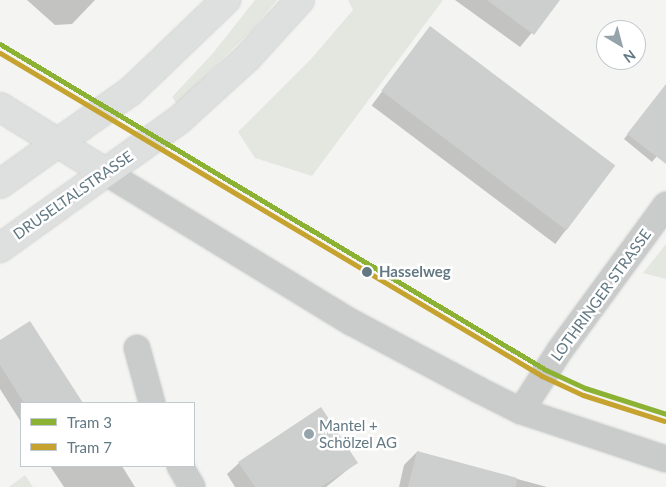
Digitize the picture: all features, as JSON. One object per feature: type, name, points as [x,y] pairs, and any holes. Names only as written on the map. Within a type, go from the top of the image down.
[{"type":"main road","points":[[0,184],[151,73],[226,0]]},
{"type":"main road","name":"DRUSELTALSTRASSE","points":[[0,248],[179,120],[248,57],[300,0]]},
{"type":"main road","points":[[0,107],[105,172]]},
{"type":"street","points":[[105,172],[351,322],[521,411],[666,459]]},
{"type":"street","name":"LOTHRINGER STRASSE","points":[[521,411],[565,342],[666,205]]},
{"type":"street","points":[[137,348],[152,402]]},
{"type":"street","points":[[181,467],[192,487]]},
{"type":"shaded area","points":[[255,0],[277,0],[254,28],[177,104],[172,97],[213,53]]},
{"type":"shaded area","points":[[348,0],[443,0],[312,176],[255,158],[238,132],[311,59],[353,10]]},
{"type":"shaded area","points":[[666,244],[666,279],[643,273]]},
{"type":"shaded area","points":[[25,475],[33,487],[9,487]]},
{"type":"building","points":[[487,0],[560,0],[534,35]]},
{"type":"building","points":[[430,26],[615,166],[567,230],[381,91]]},
{"type":"building","points":[[666,84],[666,164],[627,134]]},
{"type":"building","points":[[30,321],[82,402],[23,402],[0,365],[0,340]]},
{"type":"building","name":"Mantel + Schölzel AG","points":[[321,407],[358,463],[321,487],[255,487],[238,462]]},
{"type":"building","points":[[417,451],[517,478],[516,487],[408,487]]},
{"type":"tram line","name":"3","points":[[0,44],[546,370],[585,388],[666,414]]},
{"type":"tram line","name":"7","points":[[0,53],[542,376],[583,395],[664,421]]},
{"type":"place","name":"Hasselweg","points":[[367,272]]},
{"type":"place","name":"Mantel + Schölzel AG","points":[[309,434]]}]
